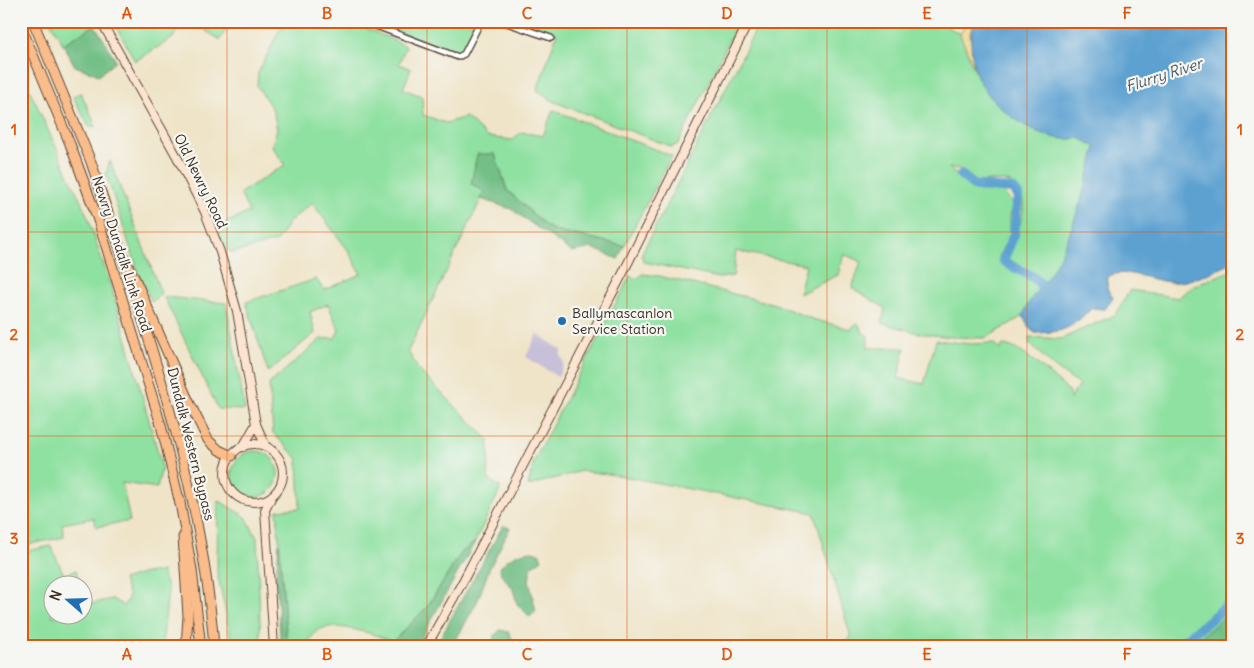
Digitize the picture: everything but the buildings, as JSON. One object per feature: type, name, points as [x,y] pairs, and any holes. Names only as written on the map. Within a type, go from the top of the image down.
[{"type":"highway","name":"Newry Dundalk Link Road","points":[[33,21],[91,162],[121,252]]},
{"type":"highway","name":"Newry Dundalk Link Road","points":[[21,26],[70,144],[98,220],[161,425],[179,497]]},
{"type":"highway","points":[[121,252],[203,431],[213,446],[232,456]]},
{"type":"highway","name":"Dundalk Western Bypass","points":[[121,252],[172,413],[189,483],[203,552],[214,647]]},
{"type":"highway","points":[[179,497],[186,573],[188,616],[186,647]]},
{"type":"highway","name":"Dundalk Western Bypass","points":[[179,497],[194,578],[201,647]]},
{"type":"main road","name":"Old Newry Road","points":[[101,21],[176,155],[208,217],[237,311],[256,424],[266,447]]},
{"type":"main road","points":[[426,647],[471,566],[623,273],[749,21]]},
{"type":"main road","points":[[256,424],[243,447],[232,456],[226,473],[231,490],[245,501],[254,502],[272,496]]},
{"type":"main road","points":[[243,447],[256,444],[266,447],[274,452],[283,470],[282,480],[265,510],[274,647]]},
{"type":"main road","points":[[254,502],[265,510]]},
{"type":"street","points":[[363,21],[458,57],[464,54],[481,21]]},
{"type":"street","points":[[501,21],[552,38]]},
{"type":"shaded area","points":[[537,334],[562,350],[560,354],[564,363],[558,377],[526,357]]},
{"type":"green space","points":[[50,21],[93,21],[95,25],[63,44]]},
{"type":"green space","points":[[123,21],[181,21],[173,38],[135,61],[116,26]]},
{"type":"green space","points":[[191,21],[231,21],[220,40]]},
{"type":"green space","points":[[284,21],[350,21],[406,46],[399,64],[411,69],[403,89],[422,96],[423,115],[446,123],[466,117],[487,137],[513,140],[521,132],[543,136],[553,110],[672,156],[624,246],[561,233],[547,227],[507,190],[495,154],[485,191],[408,351],[418,369],[489,440],[488,479],[500,487],[499,492],[475,542],[461,553],[428,606],[392,642],[354,629],[332,627],[317,631],[306,647],[287,645],[277,510],[300,508],[298,459],[273,433],[269,384],[321,339],[335,338],[339,330],[328,304],[310,312],[315,333],[268,372],[246,302],[316,279],[324,290],[361,274],[348,250],[312,203],[290,221],[277,241],[233,253],[223,248],[217,227],[249,212],[240,193],[285,165],[272,146],[277,129],[273,110],[257,86],[258,73]]},
{"type":"green space","points":[[392,21],[476,21],[462,53],[458,55],[390,29]]},
{"type":"green space","points":[[513,21],[739,21],[678,144],[672,147],[555,102],[537,90],[557,34]]},
{"type":"green space","points":[[760,21],[938,21],[960,34],[974,69],[970,33],[974,21],[1112,110],[1050,291],[1035,273],[1012,264],[1006,258],[1022,218],[1022,197],[1018,189],[1006,182],[975,182],[960,169],[949,168],[969,187],[1002,191],[1014,205],[1010,215],[1010,233],[999,256],[1006,266],[1030,278],[1045,296],[1081,263],[1233,263],[1198,277],[1177,282],[1168,282],[1125,273],[1108,276],[1107,288],[1113,298],[1105,309],[1092,308],[1072,325],[1054,332],[1035,333],[1029,328],[1023,316],[986,338],[949,337],[918,333],[882,323],[885,308],[852,288],[861,262],[844,254],[838,275],[799,294],[806,265],[736,251],[733,276],[719,278],[644,262],[641,255]]},
{"type":"green space","points":[[95,25],[116,61],[99,75],[75,66],[63,44]]},
{"type":"green space","points":[[21,71],[87,215],[117,305],[162,467],[157,488],[122,483],[130,521],[96,527],[94,518],[62,524],[64,537],[21,546]]},
{"type":"green space","points":[[81,93],[96,126],[89,127],[73,96]]},
{"type":"green space","points":[[477,154],[495,154],[507,190],[547,227],[561,233],[624,246],[618,259],[592,248],[572,252],[511,209],[481,199],[484,191],[471,184]]},
{"type":"green space","points":[[110,161],[161,293],[152,302],[140,277],[106,174]]},
{"type":"green space","points":[[1233,270],[1233,647],[841,647],[851,637],[814,513],[617,475],[581,471],[528,486],[534,461],[630,276],[638,279],[642,274],[659,276],[775,304],[812,319],[850,329],[858,323],[863,333],[868,336],[868,348],[905,348],[898,378],[924,384],[936,340],[970,344],[994,343],[1000,350],[1003,345],[1011,347],[1037,363],[1068,390],[1070,399],[1079,385],[1052,365],[1030,344],[1029,337],[1061,339],[1115,315],[1130,290],[1178,298],[1193,286]]},
{"type":"green space","points":[[164,297],[226,303],[245,410],[218,409]]},
{"type":"green space","points":[[260,451],[264,452],[274,461],[277,465],[277,483],[268,493],[260,497],[250,497],[242,493],[233,483],[232,469],[236,461],[246,452]]},
{"type":"green space","points":[[218,500],[246,517],[257,538],[261,647],[233,647],[217,572]]},
{"type":"green space","points":[[503,526],[510,528],[490,567],[477,602],[452,647],[435,647]]},
{"type":"green space","points":[[475,542],[416,647],[396,647],[392,642],[428,606],[461,553]]},
{"type":"green space","points":[[279,543],[287,647],[281,647],[276,577]]},
{"type":"green space","points":[[51,546],[64,575],[76,570],[78,576],[42,576],[42,626],[92,626],[92,603],[112,599],[124,606],[129,596],[123,580],[145,573],[162,572],[168,590],[162,647],[21,647],[21,552]]},
{"type":"green space","points":[[532,551],[539,553],[542,559],[531,567],[529,581],[536,611],[530,617],[517,604],[513,589],[501,574],[500,568],[514,556]]},
{"type":"green space","points":[[1233,610],[1233,647],[1188,647]]},
{"type":"green space","points":[[500,630],[509,632],[516,647],[493,647],[494,636]]},
{"type":"sand","points":[[968,21],[974,21],[970,33],[975,71],[960,34]]},
{"type":"water","name":"Flurry River","points":[[974,21],[1223,21],[1233,28],[1233,263],[1198,277],[1177,282],[1168,282],[1125,273],[1108,276],[1107,288],[1113,298],[1105,309],[1092,308],[1072,325],[1054,332],[1035,333],[1029,328],[1023,316],[1063,250],[1079,207],[1096,147],[1079,138],[1065,139],[1033,130],[1017,120],[990,97],[975,70],[971,39]]},
{"type":"waterway","points":[[961,175],[975,186],[1013,189],[1018,195],[1014,235],[1003,260],[1038,282],[1047,296]]},
{"type":"waterway","points":[[1176,647],[1233,601]]},
{"type":"place","name":"Ballymascanlon Service Station","points":[[562,321]]}]
